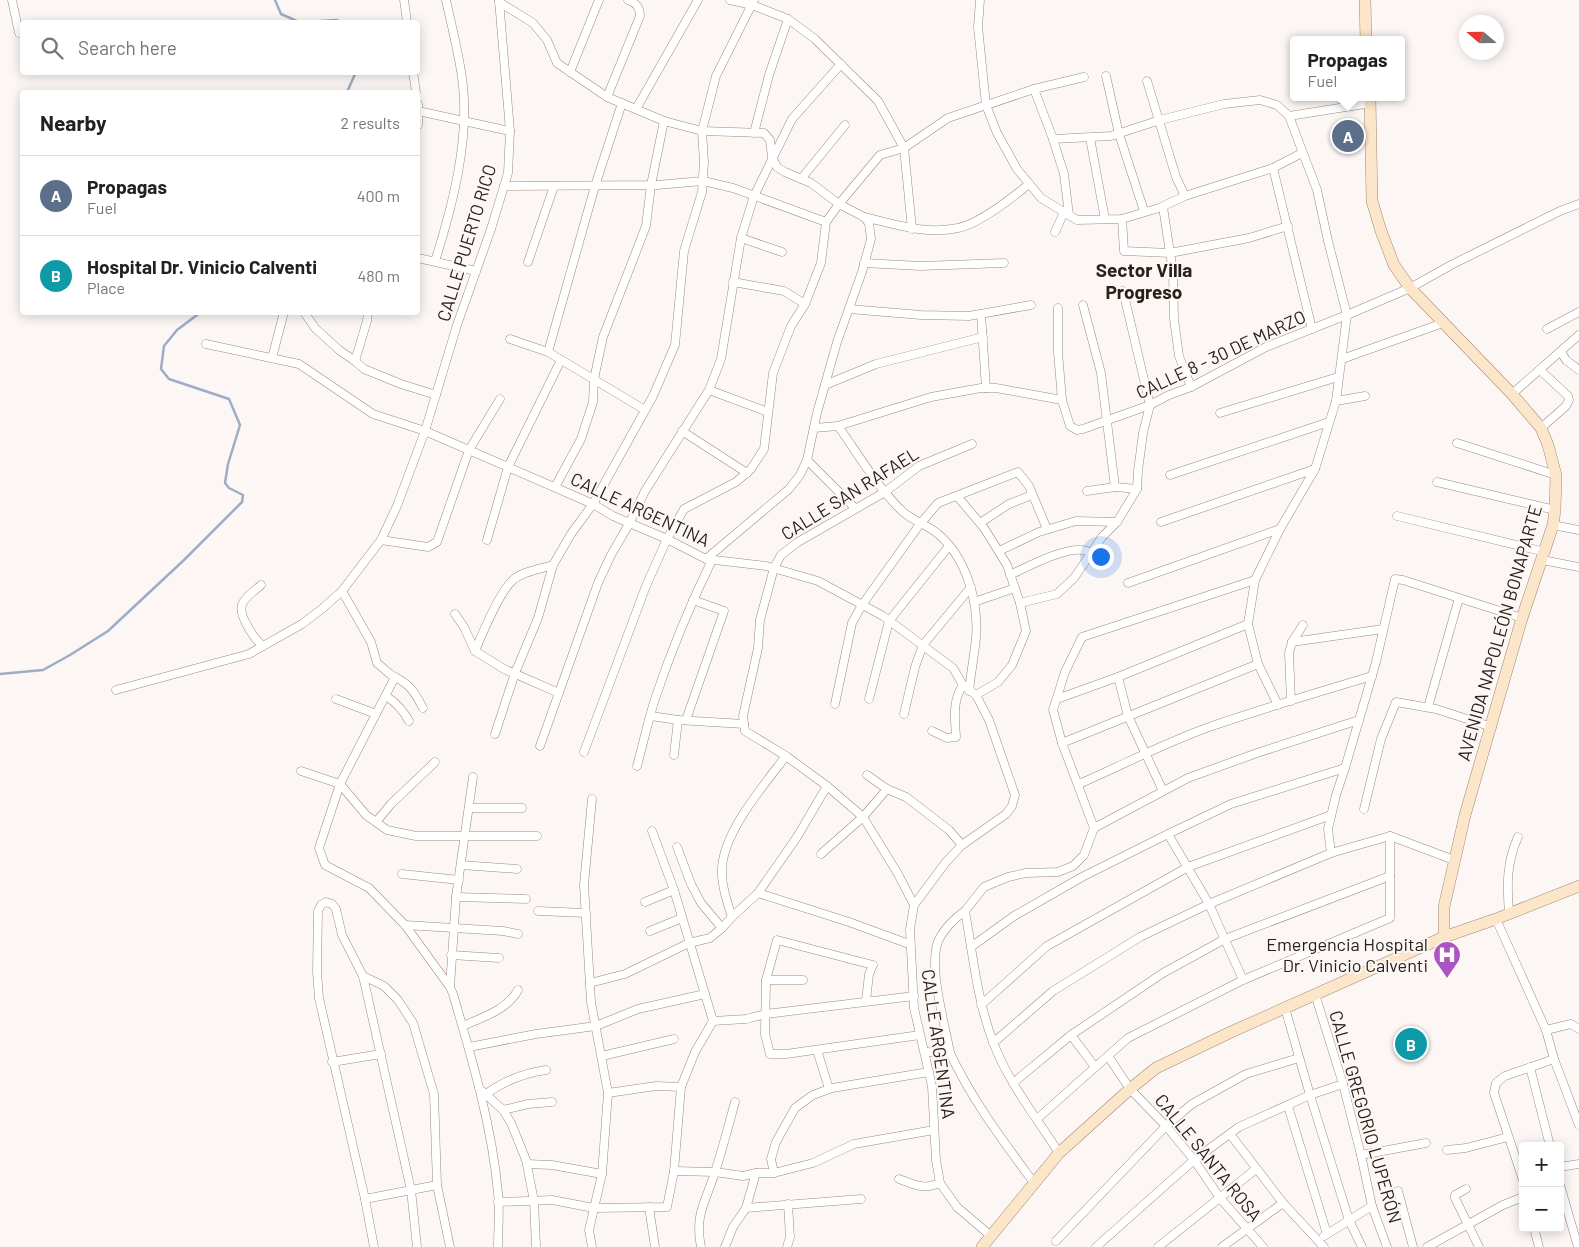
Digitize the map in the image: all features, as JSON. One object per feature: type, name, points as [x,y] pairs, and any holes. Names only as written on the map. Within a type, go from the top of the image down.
[{"type":"main road","points":[[1365,0],[1366,36]]},
{"type":"main road","name":"AVENIDA NAPOLEÓN BONAPARTE","points":[[1371,101],[1372,201],[1394,265],[1410,288],[1512,394],[1541,428],[1556,474],[1556,510],[1553,525],[1522,618],[1465,815],[1444,907],[1444,937]]},
{"type":"main road","points":[[983,1246],[1059,1153],[1156,1068],[1174,1058],[1444,937],[1496,919],[1579,886]]},
{"type":"street","points":[[12,0],[18,33]]},
{"type":"street","points":[[404,0],[407,20]]},
{"type":"street","points":[[435,262],[451,210],[459,165],[463,121],[463,86],[446,0]]},
{"type":"street","points":[[570,72],[599,0]]},
{"type":"street","points":[[607,97],[640,16],[640,10],[637,5],[628,0]]},
{"type":"street","points":[[636,110],[698,0]]},
{"type":"street","points":[[730,0],[753,2],[788,19],[815,39],[878,101],[904,148],[912,229]]},
{"type":"street","points":[[980,0],[978,27],[986,105],[997,133],[1016,169],[1041,198],[1077,220],[1122,219],[1163,207],[1185,196],[1273,168],[1302,153]]},
{"type":"street","points":[[499,1],[533,22],[548,40],[557,63],[607,97],[664,121],[702,131],[764,134],[770,140],[772,157],[777,166],[785,172],[811,183],[839,204],[864,217],[912,229],[937,230],[959,228],[979,220],[1029,184]]},
{"type":"street","name":"CALLE PUERTO RICO","points":[[116,690],[249,654],[302,624],[342,591],[381,540],[397,506],[425,431],[457,326],[508,173],[510,131],[499,1]]},
{"type":"street","points":[[495,734],[515,673],[538,618],[553,565],[571,534],[593,504],[645,410],[675,344],[684,251],[702,192],[704,162],[702,131],[716,76],[753,2]]},
{"type":"street","points":[[754,133],[769,75],[788,19]]},
{"type":"street","points":[[540,746],[598,583],[610,555],[629,524],[645,491],[709,390],[720,359],[741,238],[754,196],[792,119],[841,64]]},
{"type":"street","points":[[413,75],[416,90]]},
{"type":"street","points":[[1106,76],[1118,134],[1144,211]]},
{"type":"street","points":[[584,752],[646,586],[667,540],[684,509],[736,482],[751,469],[764,448],[773,373],[791,326],[805,304],[821,263],[826,222],[839,204],[880,155],[904,148],[948,118],[1034,89],[1084,77]]},
{"type":"street","points":[[1147,81],[1176,177],[1185,196]]},
{"type":"street","points":[[1034,89],[1064,174],[1067,214],[1055,232]]},
{"type":"street","points":[[1053,139],[1111,136],[1160,120],[1224,104],[1260,100],[1277,106],[1289,116],[1317,190],[1347,316],[1336,401],[1315,469],[1280,529],[1255,580],[1248,624],[1258,664],[1278,705]]},
{"type":"street","points":[[1289,116],[1366,101]]},
{"type":"street","points":[[548,352],[595,186],[622,103]]},
{"type":"street","points":[[420,110],[510,131]]},
{"type":"street","points":[[555,488],[581,439],[593,402],[594,379],[603,337],[646,226],[664,121]]},
{"type":"street","points":[[801,179],[845,125]]},
{"type":"street","points":[[1090,138],[1105,219]]},
{"type":"street","points":[[1273,168],[1312,329]]},
{"type":"street","points":[[504,186],[652,185],[703,181],[733,188],[826,222]]},
{"type":"street","points":[[528,262],[554,186]]},
{"type":"street","name":"CALLE 8 - 30 DE MARZO","points":[[1062,400],[1070,426],[1077,430],[1150,405],[1169,395],[1191,387],[1266,347],[1347,316],[1410,288],[1453,264],[1579,204]]},
{"type":"street","points":[[1163,207],[1173,272],[1174,319],[1179,356],[1191,387]]},
{"type":"street","points":[[637,766],[650,716],[672,651],[709,560],[788,489],[800,475],[807,460],[837,342],[871,239],[869,223],[864,217]]},
{"type":"street","points":[[1122,219],[1124,251],[1170,253],[1249,238],[1288,226]]},
{"type":"street","points":[[741,238],[782,252]]},
{"type":"street","points":[[420,258],[476,271]]},
{"type":"street","points":[[864,263],[921,266],[1004,263]]},
{"type":"street","points":[[733,282],[784,291],[805,304]]},
{"type":"street","points":[[1020,603],[1057,594],[1074,578],[1102,537],[1117,522],[1137,489],[1143,433],[1150,405],[1123,291]]},
{"type":"street","points":[[849,309],[921,315],[969,316],[1031,305]]},
{"type":"street","points":[[1083,305],[1101,373],[1115,487]]},
{"type":"street","points":[[814,428],[838,426],[931,397],[986,388],[996,388],[1062,400],[1058,352],[1058,308]]},
{"type":"street","points":[[1547,329],[1579,312]]},
{"type":"street","points":[[982,314],[986,388]]},
{"type":"street","points":[[272,358],[283,315]]},
{"type":"street","points":[[306,315],[314,328],[364,369],[391,381],[436,395]]},
{"type":"street","points":[[355,361],[368,315]]},
{"type":"street","points":[[1342,359],[1444,323]]},
{"type":"street","points":[[1512,394],[1562,352],[1579,335]]},
{"type":"street","points":[[825,386],[876,364],[983,337]]},
{"type":"street","points":[[510,339],[548,352],[645,410]]},
{"type":"street","name":"CALLE ARGENTINA","points":[[206,344],[299,364],[373,414],[425,431],[469,450],[593,504],[629,524],[709,560],[774,568],[818,581],[889,621],[953,668],[966,688],[976,696],[989,720],[1015,795],[1012,806],[1006,814],[962,845],[946,862],[914,905],[909,944],[914,1008],[932,1086],[936,1160],[940,1183],[957,1207],[992,1236]]},
{"type":"street","points":[[1562,352],[1566,360],[1579,370]]},
{"type":"street","points":[[487,540],[508,467],[561,360]]},
{"type":"street","points":[[1540,370],[1568,396],[1569,400],[1566,406],[1541,428]]},
{"type":"street","points":[[1220,413],[1338,377]]},
{"type":"street","points":[[709,390],[768,412]]},
{"type":"street","points":[[1336,401],[1365,396]]},
{"type":"street","points":[[381,540],[428,547],[437,542],[469,450],[500,399]]},
{"type":"street","points":[[1170,475],[1329,422]]},
{"type":"street","points":[[838,426],[900,510],[920,524],[938,533],[957,555],[971,586],[976,636],[966,688],[957,694],[955,702],[956,737],[947,738],[932,731]]},
{"type":"street","points":[[682,431],[747,472]]},
{"type":"street","points":[[1457,443],[1556,474]]},
{"type":"street","name":"CALLE SAN RAFAEL","points":[[744,724],[743,716],[758,648],[760,620],[774,568],[781,555],[798,542],[885,492],[920,466],[972,444]]},
{"type":"street","points":[[807,460],[855,508]]},
{"type":"street","points":[[1161,522],[1315,469]]},
{"type":"street","points":[[835,704],[852,623],[862,605],[920,524],[938,503],[1018,472],[1029,486],[1047,529]]},
{"type":"street","points":[[1436,482],[1556,510]]},
{"type":"street","points":[[1087,491],[1115,487],[1137,489]]},
{"type":"street","points":[[957,496],[980,523],[1007,565],[1020,603],[1026,631],[1012,665],[998,682],[976,696]]},
{"type":"street","points":[[980,523],[1009,504],[1032,496]]},
{"type":"street","points":[[1397,516],[1579,567]]},
{"type":"street","points":[[998,552],[1047,529],[1076,522],[1117,522]]},
{"type":"street","points":[[1553,525],[1579,530]]},
{"type":"street","points":[[1128,583],[1280,529]]},
{"type":"street","points":[[869,699],[889,621],[949,546]]},
{"type":"street","points":[[1010,575],[1054,555],[1081,550],[1091,553]]},
{"type":"street","points":[[475,651],[482,632],[504,592],[514,580],[527,573],[553,565]]},
{"type":"street","points":[[1331,853],[1328,829],[1331,815],[1372,676],[1395,579],[1522,618]]},
{"type":"street","points":[[1034,1183],[985,1116],[950,1053],[935,973],[935,953],[940,938],[955,918],[965,911],[984,886],[1008,877],[1026,873],[1058,872],[1073,866],[1084,855],[1094,828],[1062,743],[1052,710],[1065,672],[1082,637],[1255,580]]},
{"type":"street","points":[[261,585],[243,602],[241,610],[256,641],[263,646]]},
{"type":"street","points":[[904,714],[915,667],[923,645],[971,586]]},
{"type":"street","points":[[974,602],[1015,588]]},
{"type":"street","points":[[342,591],[372,642],[377,663],[390,674],[406,683],[423,708]]},
{"type":"street","points":[[1428,707],[1459,598]]},
{"type":"street","points":[[674,755],[682,720],[724,611],[693,600]]},
{"type":"street","points":[[455,614],[464,627],[475,651],[504,669],[559,693]]},
{"type":"street","points":[[1057,699],[1118,677],[1248,624]]},
{"type":"street","points":[[1291,701],[1289,653],[1292,642],[1303,625]]},
{"type":"street","points":[[1292,642],[1383,629]]},
{"type":"street","points":[[1062,743],[1258,664]]},
{"type":"street","points":[[1079,784],[1145,753],[1211,726],[1372,676]]},
{"type":"street","points":[[395,677],[340,784],[319,848],[325,865],[369,888],[405,925],[450,987],[469,1047],[490,1133],[498,1202],[498,1247]]},
{"type":"street","points":[[1118,677],[1128,716],[1163,792]]},
{"type":"street","points":[[386,696],[395,701],[404,710],[409,721]]},
{"type":"street","points":[[336,699],[376,714]]},
{"type":"street","points":[[1364,809],[1381,739],[1396,702],[1428,707],[1492,727]]},
{"type":"street","points":[[650,716],[744,724],[745,731],[786,756],[827,786],[863,817],[898,874],[914,905]]},
{"type":"street","points":[[1094,828],[1188,778],[1248,756],[1359,720]]},
{"type":"street","points":[[732,917],[727,903],[722,868],[728,846],[750,804],[786,756]]},
{"type":"street","points":[[376,822],[391,804],[434,762]]},
{"type":"street","points":[[971,947],[1014,916],[1082,877],[1168,834],[1231,804],[1345,768]]},
{"type":"street","points":[[301,771],[340,784],[366,815],[387,830],[416,836],[537,836]]},
{"type":"street","points":[[867,775],[887,789],[906,797],[949,830],[962,845]]},
{"type":"street","points":[[450,987],[456,897],[473,777]]},
{"type":"street","points":[[590,983],[625,974],[689,942],[710,938],[758,893],[797,837],[827,786]]},
{"type":"street","points":[[821,854],[863,817],[887,789]]},
{"type":"street","points":[[592,800],[584,885],[591,1002],[608,1093],[602,1174],[589,1230],[592,1247]]},
{"type":"street","points":[[470,808],[522,808]]},
{"type":"street","points":[[981,1005],[1047,946],[1188,868],[1331,815]]},
{"type":"street","points":[[498,1202],[552,1200],[594,1208],[667,1207],[674,1171],[681,1087],[696,1052],[713,1021],[674,890],[652,831]]},
{"type":"street","points":[[1168,834],[1209,904],[1243,980]]},
{"type":"street","points":[[994,1043],[1053,991],[1140,937],[1209,904],[1331,853],[1390,836],[1454,860]]},
{"type":"street","points":[[1037,1119],[1128,1038],[1243,980],[1390,918],[1390,836]]},
{"type":"street","points":[[1509,914],[1508,865],[1518,837]]},
{"type":"street","points":[[677,847],[691,884],[701,902],[722,928]]},
{"type":"street","points":[[461,865],[517,869]]},
{"type":"street","points":[[402,874],[459,880]]},
{"type":"street","points":[[1013,1084],[1071,1035],[1163,973],[1225,939],[1390,876]]},
{"type":"street","points":[[645,902],[674,890]]},
{"type":"street","points":[[758,893],[849,922],[909,944]]},
{"type":"street","points":[[456,897],[526,900]]},
{"type":"street","points":[[374,1247],[365,1199],[332,1062],[319,998],[317,972],[318,911],[323,903],[332,904],[336,909],[342,935],[362,976],[411,1190],[417,1247]]},
{"type":"street","points":[[538,911],[586,913]]},
{"type":"street","points":[[965,911],[981,1005],[994,1043],[1013,1084],[1059,1153]]},
{"type":"street","points":[[650,931],[682,918]]},
{"type":"street","points":[[1496,919],[1546,1030],[1554,1059],[1579,1125]]},
{"type":"street","points":[[405,925],[454,927],[518,934]]},
{"type":"street","points":[[866,1001],[869,974],[873,965],[777,940],[766,980],[765,1034],[770,1054],[786,1054],[920,1035]]},
{"type":"street","points":[[451,956],[499,958]]},
{"type":"street","points":[[362,976],[384,986],[398,1000],[413,1023],[434,1094],[437,1185],[450,1247]]},
{"type":"street","points":[[766,980],[803,980]]},
{"type":"street","points":[[463,1026],[505,1005],[514,998],[518,990]]},
{"type":"street","points":[[469,1047],[536,1034],[596,1026],[638,1009],[705,994]]},
{"type":"street","name":"CALLE GREGORIO LUPERÓN","points":[[1315,994],[1343,1084],[1372,1206],[1387,1247]]},
{"type":"street","points":[[713,1021],[746,1019],[766,1014],[914,996]]},
{"type":"street","points":[[1285,1008],[1349,1220],[1362,1247]]},
{"type":"street","points":[[1546,1030],[1572,1024],[1579,1029]]},
{"type":"street","points":[[1071,1035],[1095,1067]]},
{"type":"street","points":[[602,1056],[674,1039]]},
{"type":"street","points":[[817,1050],[829,1089]]},
{"type":"street","points":[[925,1052],[950,1053]]},
{"type":"street","points":[[332,1062],[381,1054]]},
{"type":"street","name":"CALLE SANTA ROSA","points":[[1108,1056],[1130,1089],[1166,1126],[1194,1160],[1220,1198],[1263,1247]]},
{"type":"street","points":[[1056,1241],[1166,1126],[1192,1104],[1246,1074],[1299,1058]]},
{"type":"street","points":[[1519,1167],[1494,1093],[1496,1084],[1505,1076],[1554,1059]]},
{"type":"street","points":[[1530,1067],[1549,1142]]},
{"type":"street","points":[[486,1094],[500,1084],[532,1072],[546,1070]]},
{"type":"street","points":[[774,1172],[771,1159],[776,1142],[795,1108],[813,1095],[829,1089],[929,1072]]},
{"type":"street","points":[[1096,1247],[1194,1160],[1239,1127],[1310,1095],[1343,1084]]},
{"type":"street","points":[[608,1093],[656,1086],[681,1087]]},
{"type":"street","points":[[479,1088],[503,1110],[511,1123],[527,1164],[534,1201],[536,1247]]},
{"type":"street","points":[[503,1110],[528,1104],[552,1102]]},
{"type":"street","points":[[701,1247],[698,1231],[699,1219],[735,1102]]},
{"type":"street","points":[[1288,1106],[1327,1234]]},
{"type":"street","points":[[674,1171],[715,1172],[743,1176],[774,1172],[813,1163],[854,1144],[934,1130]]},
{"type":"street","points":[[1230,1134],[1283,1203],[1324,1247]]},
{"type":"street","points":[[1447,1150],[1466,1148],[1508,1137]]},
{"type":"street","points":[[1361,1154],[1426,1144]]},
{"type":"street","points":[[527,1164],[552,1164],[602,1174]]},
{"type":"street","points":[[1564,1166],[1579,1164]]},
{"type":"street","points":[[1158,1247],[1256,1169]]},
{"type":"street","points":[[726,1247],[733,1227],[746,1208],[756,1173]]},
{"type":"street","points":[[899,1179],[920,1187],[930,1187],[940,1183]]},
{"type":"street","points":[[365,1199],[437,1185]]},
{"type":"street","points":[[1561,1187],[1578,1247]]},
{"type":"street","points":[[1466,1190],[1455,1194],[1454,1198],[1480,1247]]},
{"type":"street","points":[[1398,1191],[1413,1247]]},
{"type":"street","points":[[746,1208],[861,1198]]},
{"type":"street","points":[[1427,1247],[1437,1244],[1467,1224],[1502,1205],[1519,1199]]},
{"type":"street","points":[[1222,1247],[1283,1203]]},
{"type":"street","points":[[787,1247],[790,1236],[788,1204]]},
{"type":"street","points":[[1317,1240],[1372,1206]]},
{"type":"street","points":[[649,1207],[655,1247]]},
{"type":"street","points":[[1535,1232],[1540,1247]]},
{"type":"waterway","points":[[275,0],[281,14],[294,20]]},
{"type":"waterway","points":[[348,90],[355,75]]},
{"type":"waterway","points":[[0,674],[43,670],[108,631],[184,560],[242,502],[243,495],[229,488],[225,483],[228,464],[240,425],[229,399],[169,379],[161,369],[164,346],[177,330],[197,315]]},
{"type":"place","name":"Propagas","points":[[1348,136]]},
{"type":"place","name":"Emergencia Hospital Dr. Vinicio Calventi","points":[[1447,979]]},
{"type":"place","name":"Hospital Dr. Vinicio Calventi","points":[[1411,1044]]},
{"type":"district","name":"Sector Villa Progreso","points":[[1144,281]]}]
